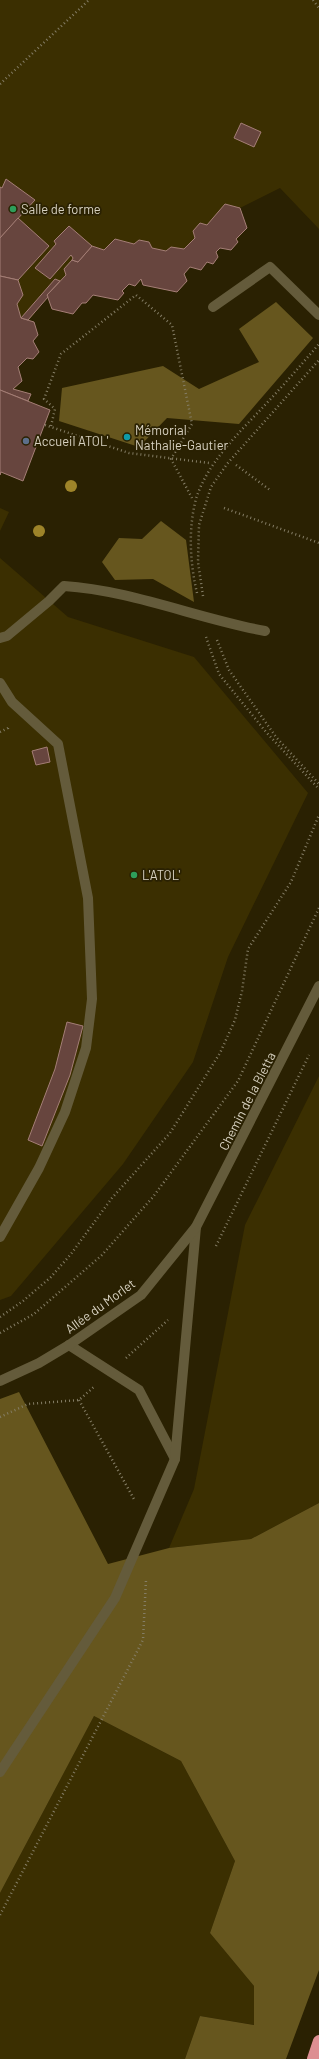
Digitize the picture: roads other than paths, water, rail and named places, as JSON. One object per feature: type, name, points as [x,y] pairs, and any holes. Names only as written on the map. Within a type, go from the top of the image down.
[{"type":"highway","points":[[313,2059],[319,2041]]},
{"type":"street","points":[[213,307],[270,267],[319,315]]},
{"type":"street","points":[[0,638],[8,636],[64,586],[89,588],[204,618],[266,631]]},
{"type":"street","points":[[0,683],[12,702],[58,744],[88,898],[92,999],[86,1048],[65,1112],[39,1168],[0,1237]]},
{"type":"street","name":"Chemin de la Bletta","points":[[196,1227],[319,986]]},
{"type":"street","points":[[0,1772],[115,1598],[175,1459],[196,1227]]},
{"type":"street","name":"Allée du Morlet","points":[[0,1382],[39,1363],[69,1345],[141,1295],[196,1227]]},
{"type":"street","points":[[69,1345],[139,1390],[175,1459]]},
{"type":"place","name":"Salle de forme","points":[[13,209]]},
{"type":"place","name":"Mémorial Nathalie-Gautier","points":[[127,437]]},
{"type":"place","name":"Accueil ATOL'","points":[[26,441]]},
{"type":"place","name":"L'ATOL'","points":[[134,875]]}]
